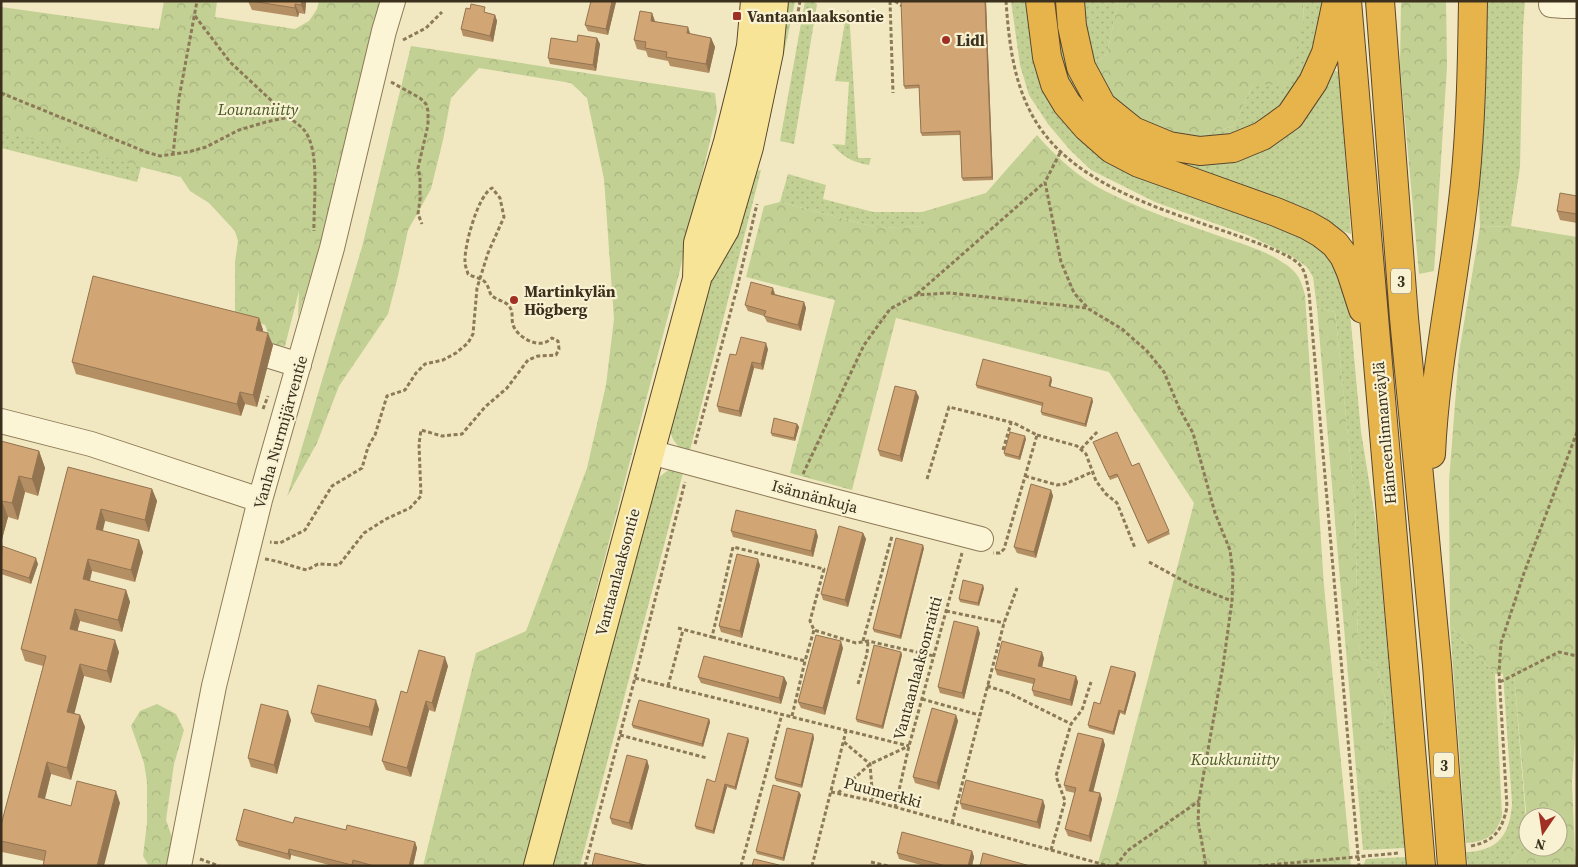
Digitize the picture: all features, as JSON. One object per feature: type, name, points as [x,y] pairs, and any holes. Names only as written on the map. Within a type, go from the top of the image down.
[{"type":"highway","points":[[1040,1],[1047,57],[1055,84],[1068,104],[1087,127],[1112,149],[1162,172],[1276,212],[1307,225],[1335,244],[1344,256],[1361,301],[1380,379]]},
{"type":"highway","points":[[1070,1],[1072,26],[1081,66],[1102,106],[1133,131],[1169,146],[1200,151],[1233,148],[1262,136],[1290,116],[1314,82],[1326,53],[1338,1]]},
{"type":"highway","name":"Hämeenlinnanväylä","points":[[1347,1],[1380,379],[1413,859]]},
{"type":"highway","name":"Hämeenlinnanväylä","points":[[1380,1],[1404,318],[1427,560],[1459,856]]},
{"type":"highway","points":[[1427,560],[1432,425],[1436,385],[1465,183],[1473,1]]},
{"type":"main road","name":"Vantaanlaaksontie","points":[[538,866],[697,279],[698,243],[728,142],[742,86],[751,46],[755,1]]},
{"type":"main road","name":"Vantaanlaaksontie","points":[[697,279],[725,229],[749,147],[769,52],[774,1]]},
{"type":"street","name":"Vanha Nurmijärventie","points":[[187,862],[214,686],[260,500],[332,248],[392,1]]},
{"type":"street","points":[[1551,4],[1577,6]]},
{"type":"street","points":[[270,356],[299,365]]},
{"type":"street","points":[[1,422],[91,444],[260,500]]},
{"type":"street","name":"Isännänkuja","points":[[650,452],[978,542]]},
{"type":"path","points":[[173,154],[179,98],[197,1]]},
{"type":"path","points":[[890,1],[892,93]]},
{"type":"path","points":[[895,1],[902,6]]},
{"type":"path","points":[[382,38],[404,40],[426,28],[442,12]]},
{"type":"path","points":[[195,16],[230,62],[304,130],[312,146],[315,181],[315,244],[332,248]]},
{"type":"path","points":[[385,79],[420,98],[426,104],[428,111],[428,125],[418,168],[420,178],[418,214],[422,224]]},
{"type":"path","points":[[1,93],[160,156],[206,147],[239,130],[288,117]]},
{"type":"path","points":[[795,492],[864,345],[890,309],[916,294],[1045,182],[1060,153]]},
{"type":"path","points":[[1045,182],[1061,262],[1074,293],[1087,308],[1122,329],[1147,351],[1164,372],[1180,410],[1193,433],[1215,513],[1230,550],[1233,575],[1232,601],[1223,666],[1199,800],[1198,822],[1206,866]]},
{"type":"path","points":[[262,559],[279,561],[289,566],[307,570],[318,564],[339,565],[364,533],[386,519],[410,508],[421,496],[419,444],[421,430],[442,436],[462,434],[485,407],[506,388],[528,360],[538,356],[556,355],[559,349],[558,341],[552,338],[546,342],[539,343],[518,334],[513,324],[513,314],[510,307],[491,296],[486,283],[480,278],[474,278],[468,274],[465,262],[473,220],[487,191],[492,188],[500,198],[504,217],[488,253],[480,278],[477,288],[473,334],[468,343],[456,353],[425,364],[416,373],[405,390],[387,396],[362,468],[332,486],[305,530],[280,543],[267,542]]},
{"type":"path","points":[[1142,201],[1257,243],[1287,256],[1300,264],[1306,276],[1359,866]]},
{"type":"path","points":[[916,294],[950,293],[1087,308]]},
{"type":"path","points":[[927,479],[949,407],[1011,423],[1036,435],[1077,446],[1086,454],[1096,481],[1117,503],[1135,548]]},
{"type":"path","points":[[1003,450],[1011,423]]},
{"type":"path","points":[[1081,450],[1098,432]]},
{"type":"path","points":[[1459,856],[1491,839],[1499,830],[1504,820],[1507,807],[1500,682],[1501,643],[1524,573],[1577,432]]},
{"type":"path","points":[[978,542],[1000,553],[1004,549],[1036,435]]},
{"type":"path","points":[[585,866],[690,463]]},
{"type":"path","points":[[1025,476],[1057,485],[1065,484],[1092,472]]},
{"type":"path","points":[[858,684],[867,654],[866,641],[891,536]]},
{"type":"path","name":"Vantaanlaaksonraitti","points":[[895,808],[909,746],[946,611],[978,542]]},
{"type":"path","points":[[712,638],[733,548],[824,569],[810,621],[814,630],[792,716]]},
{"type":"path","points":[[1149,562],[1191,585],[1232,601]]},
{"type":"path","points":[[952,823],[1004,623],[1017,588]]},
{"type":"path","points":[[946,611],[1004,623]]},
{"type":"path","points":[[678,628],[805,661]]},
{"type":"path","points":[[668,686],[683,630]]},
{"type":"path","points":[[814,630],[856,642],[866,641],[934,656]]},
{"type":"path","points":[[1500,682],[1559,652],[1577,656]]},
{"type":"path","points":[[635,678],[909,746]]},
{"type":"path","points":[[1052,850],[1066,801],[1056,776],[1071,724],[1082,710],[1091,682]]},
{"type":"path","points":[[987,686],[1009,693],[1071,724]]},
{"type":"path","points":[[922,699],[979,715]]},
{"type":"path","points":[[741,866],[782,714]]},
{"type":"path","name":"Puumerkki","points":[[846,731],[831,792],[873,801],[1109,866]]},
{"type":"path","points":[[620,735],[707,758]]},
{"type":"path","points":[[844,742],[870,764],[873,801]]},
{"type":"path","points":[[838,793],[870,764],[909,746]]},
{"type":"path","points":[[812,866],[831,792]]},
{"type":"path","points":[[1116,866],[1127,851],[1199,800]]},
{"type":"path","points":[[1258,866],[1358,856],[1413,859]]},
{"type":"path","points":[[187,862],[219,866]]},
{"type":"path","points":[[871,862],[888,866]]},
{"type":"green space","name":"Lounaniitty","points":[[164,1],[217,1],[215,17],[295,29],[309,21],[317,9],[319,1],[381,1],[341,172],[336,172],[331,208],[298,318],[299,291],[285,346],[273,345],[265,325],[235,316],[235,262],[238,241],[235,231],[209,203],[190,191],[180,176],[1,131],[1,7],[159,29]]},
{"type":"green space","points":[[785,1],[795,2],[766,137],[763,132]]},
{"type":"green space","points":[[805,1],[813,1],[817,4],[794,144],[780,141]]},
{"type":"green space","points":[[1011,1],[1031,1],[1060,109],[1325,250],[1348,291],[1361,432],[1377,530],[1405,848],[1363,850],[1357,781],[1369,790],[1384,739],[1383,725],[1387,705],[1376,663],[1362,659],[1358,642],[1355,502],[1335,312],[1317,308],[1313,277],[1307,267],[1293,257],[1250,236],[1155,202],[1091,170],[1070,150],[1048,124],[1029,95],[1020,65]]},
{"type":"green space","points":[[1049,1],[1062,1],[1068,47],[1208,160],[1332,70],[1339,72],[1351,234],[1127,150],[1066,85]]},
{"type":"green space","points":[[1082,1],[1118,1],[1107,54],[1091,67]]},
{"type":"green space","points":[[1118,1],[1303,1],[1304,20],[1287,85],[1253,84],[1234,126],[1186,140],[1154,132],[1105,92],[1091,67],[1107,54]]},
{"type":"green space","points":[[1303,1],[1322,1],[1322,24],[1314,58],[1276,115],[1218,141],[1186,140],[1234,126],[1253,84],[1304,20]]},
{"type":"green space","points":[[1401,1],[1446,1],[1447,66],[1434,271],[1419,274],[1400,66]]},
{"type":"green space","points":[[1484,1],[1525,1],[1520,167],[1511,226],[1480,227],[1478,172]]},
{"type":"green space","points":[[847,10],[849,10],[858,158],[871,158],[869,165],[858,163],[848,158],[832,144],[845,145],[849,82],[835,81]]},
{"type":"green space","points":[[411,46],[715,93],[717,111],[679,274],[524,866],[423,866],[476,653],[526,631],[587,468],[606,385],[614,319],[604,179],[587,98],[571,83],[479,68],[451,98],[431,189],[408,230],[388,314],[339,386],[317,443],[287,497],[362,247]]},
{"type":"green space","points":[[1,99],[182,163],[180,177],[141,167],[137,182],[1,148]]},
{"type":"green space","name":"Koukkuniitty","points":[[1037,135],[1068,166],[1105,191],[1148,210],[1268,254],[1295,272],[1302,284],[1305,295],[1324,586],[1351,866],[1097,866],[1117,797],[1194,503],[1109,372],[896,318],[852,490],[790,473],[835,300],[746,277],[764,206],[780,202],[879,228],[925,226],[922,212],[986,193]]},
{"type":"green space","points":[[761,170],[689,454],[676,444],[670,429],[700,311],[745,181],[752,172]]},
{"type":"green space","points":[[788,174],[826,185],[823,199],[873,212],[922,212],[926,226],[879,228],[780,202]]},
{"type":"green space","points":[[1511,226],[1577,237],[1577,710],[1572,782],[1577,866],[1505,866],[1518,852],[1518,857],[1568,857],[1568,807],[1526,807],[1514,674],[1495,674],[1450,626],[1449,481],[1459,353],[1480,227]]},
{"type":"green space","points":[[1317,308],[1335,312],[1355,502],[1358,642],[1362,659],[1376,663],[1387,705],[1383,725],[1391,772],[1387,793],[1369,790],[1357,781]]},
{"type":"green space","points":[[670,469],[684,469],[580,866],[553,866],[652,489],[659,477]]},
{"type":"green space","points":[[1450,626],[1495,674],[1502,816],[1497,829],[1489,837],[1466,843]]},
{"type":"green space","points":[[1503,674],[1514,674],[1525,807],[1518,807],[1518,852],[1505,866],[1468,866],[1466,852],[1487,848],[1501,839],[1509,824],[1512,803]]},
{"type":"green space","points":[[157,704],[176,714],[184,730],[174,764],[166,820],[174,843],[172,866],[149,866],[143,856],[147,823],[147,782],[144,763],[131,726],[140,711]]},
{"type":"green space","points":[[1407,857],[1407,866],[1363,866],[1366,859]]},
{"type":"building","points":[[251,1],[302,1],[301,5],[295,4],[295,8]]},
{"type":"building","points":[[591,1],[612,1],[606,29],[585,25]]},
{"type":"building","points":[[901,1],[985,1],[992,177],[962,178],[960,131],[921,133],[919,85],[904,86]]},
{"type":"building","points":[[471,4],[485,7],[484,12],[495,15],[490,36],[461,29],[466,8],[470,9]]},
{"type":"building","points":[[640,11],[652,13],[651,21],[688,27],[687,33],[711,38],[706,64],[666,57],[667,52],[645,48],[646,42],[634,40]]},
{"type":"building","points":[[578,35],[597,38],[593,65],[548,58],[551,38],[577,42]]},
{"type":"building","points":[[1560,193],[1577,196],[1577,214],[1557,211]]},
{"type":"building","points":[[93,276],[259,318],[256,330],[268,333],[253,395],[240,392],[237,404],[72,362]]},
{"type":"building","points":[[751,282],[773,288],[771,294],[804,302],[798,325],[764,316],[766,311],[745,305]]},
{"type":"building","points":[[741,337],[766,343],[761,364],[752,362],[739,411],[717,406],[730,354],[736,355]]},
{"type":"building","points":[[983,359],[1051,377],[1049,386],[1092,398],[1085,424],[1041,412],[1043,403],[976,385]]},
{"type":"building","points":[[895,386],[916,391],[900,456],[878,450]]},
{"type":"building","points":[[774,418],[797,424],[794,438],[771,433]]},
{"type":"building","points":[[1010,432],[1025,436],[1019,457],[1004,453]]},
{"type":"building","points":[[1117,432],[1132,466],[1139,463],[1169,531],[1147,541],[1117,474],[1109,477],[1093,442]]},
{"type":"building","points":[[1,441],[39,451],[32,479],[19,476],[12,503],[1,502]]},
{"type":"building","points":[[68,467],[152,489],[145,520],[101,509],[96,529],[139,540],[131,570],[88,559],[83,579],[126,590],[118,620],[75,609],[70,629],[115,640],[107,671],[80,664],[67,712],[80,715],[67,768],[47,762],[38,797],[71,806],[77,781],[116,791],[97,866],[43,866],[46,851],[1,841],[1,825],[46,656],[21,649]]},
{"type":"building","points":[[1031,484],[1051,490],[1034,552],[1014,547]]},
{"type":"building","points":[[736,510],[816,530],[811,551],[731,531]]},
{"type":"building","points":[[839,526],[863,533],[845,600],[821,594]]},
{"type":"building","points":[[896,538],[923,545],[900,636],[873,629]]},
{"type":"building","points":[[2,546],[36,558],[29,578],[1,569]]},
{"type":"building","points":[[737,554],[758,559],[740,631],[719,626]]},
{"type":"building","points":[[963,580],[983,585],[978,603],[959,599]]},
{"type":"building","points":[[954,621],[978,627],[962,693],[938,687]]},
{"type":"building","points":[[816,635],[841,641],[823,708],[798,702]]},
{"type":"building","points":[[1002,641],[1042,652],[1038,666],[1076,676],[1070,700],[1032,690],[1035,679],[995,669]]},
{"type":"building","points":[[874,645],[901,652],[882,726],[856,719]]},
{"type":"building","points":[[419,650],[445,657],[432,703],[426,701],[407,768],[382,761],[401,691],[407,693]]},
{"type":"building","points":[[704,656],[784,677],[779,698],[698,677]]},
{"type":"building","points":[[1111,666],[1135,672],[1124,712],[1119,710],[1113,732],[1088,725],[1094,702],[1100,704]]},
{"type":"building","points":[[318,685],[376,700],[369,727],[311,713]]},
{"type":"building","points":[[639,700],[709,719],[702,744],[632,725]]},
{"type":"building","points":[[261,704],[288,711],[274,765],[248,758]]},
{"type":"building","points":[[932,708],[956,715],[937,783],[913,777]]},
{"type":"building","points":[[787,728],[813,734],[801,785],[775,778]]},
{"type":"building","points":[[728,733],[748,738],[735,787],[725,784],[713,831],[695,826],[707,779],[715,782]]},
{"type":"building","points":[[1078,733],[1103,739],[1089,791],[1100,793],[1089,836],[1065,829],[1076,788],[1064,785]]},
{"type":"building","points":[[627,755],[647,760],[629,823],[610,818]]},
{"type":"building","points":[[966,780],[1043,800],[1037,822],[960,803]]},
{"type":"building","points":[[773,785],[799,792],[783,858],[756,851]]},
{"type":"building","points":[[244,809],[293,823],[295,817],[346,830],[347,825],[415,842],[409,866],[374,866],[353,860],[352,865],[289,849],[288,854],[236,840]]},
{"type":"building","points":[[902,832],[972,851],[968,866],[946,866],[897,853]]},
{"type":"building","points":[[595,853],[649,866],[592,866]]},
{"type":"building","points":[[983,853],[1030,866],[980,866]]},
{"type":"building","points":[[754,859],[779,865],[779,866],[752,866]]},
{"type":"place","name":"Vantaanlaaksontie","points":[[737,16]]},
{"type":"place","name":"Lidl","points":[[946,40]]},
{"type":"place","name":"Martinkylän Högberg","points":[[514,300]]}]
